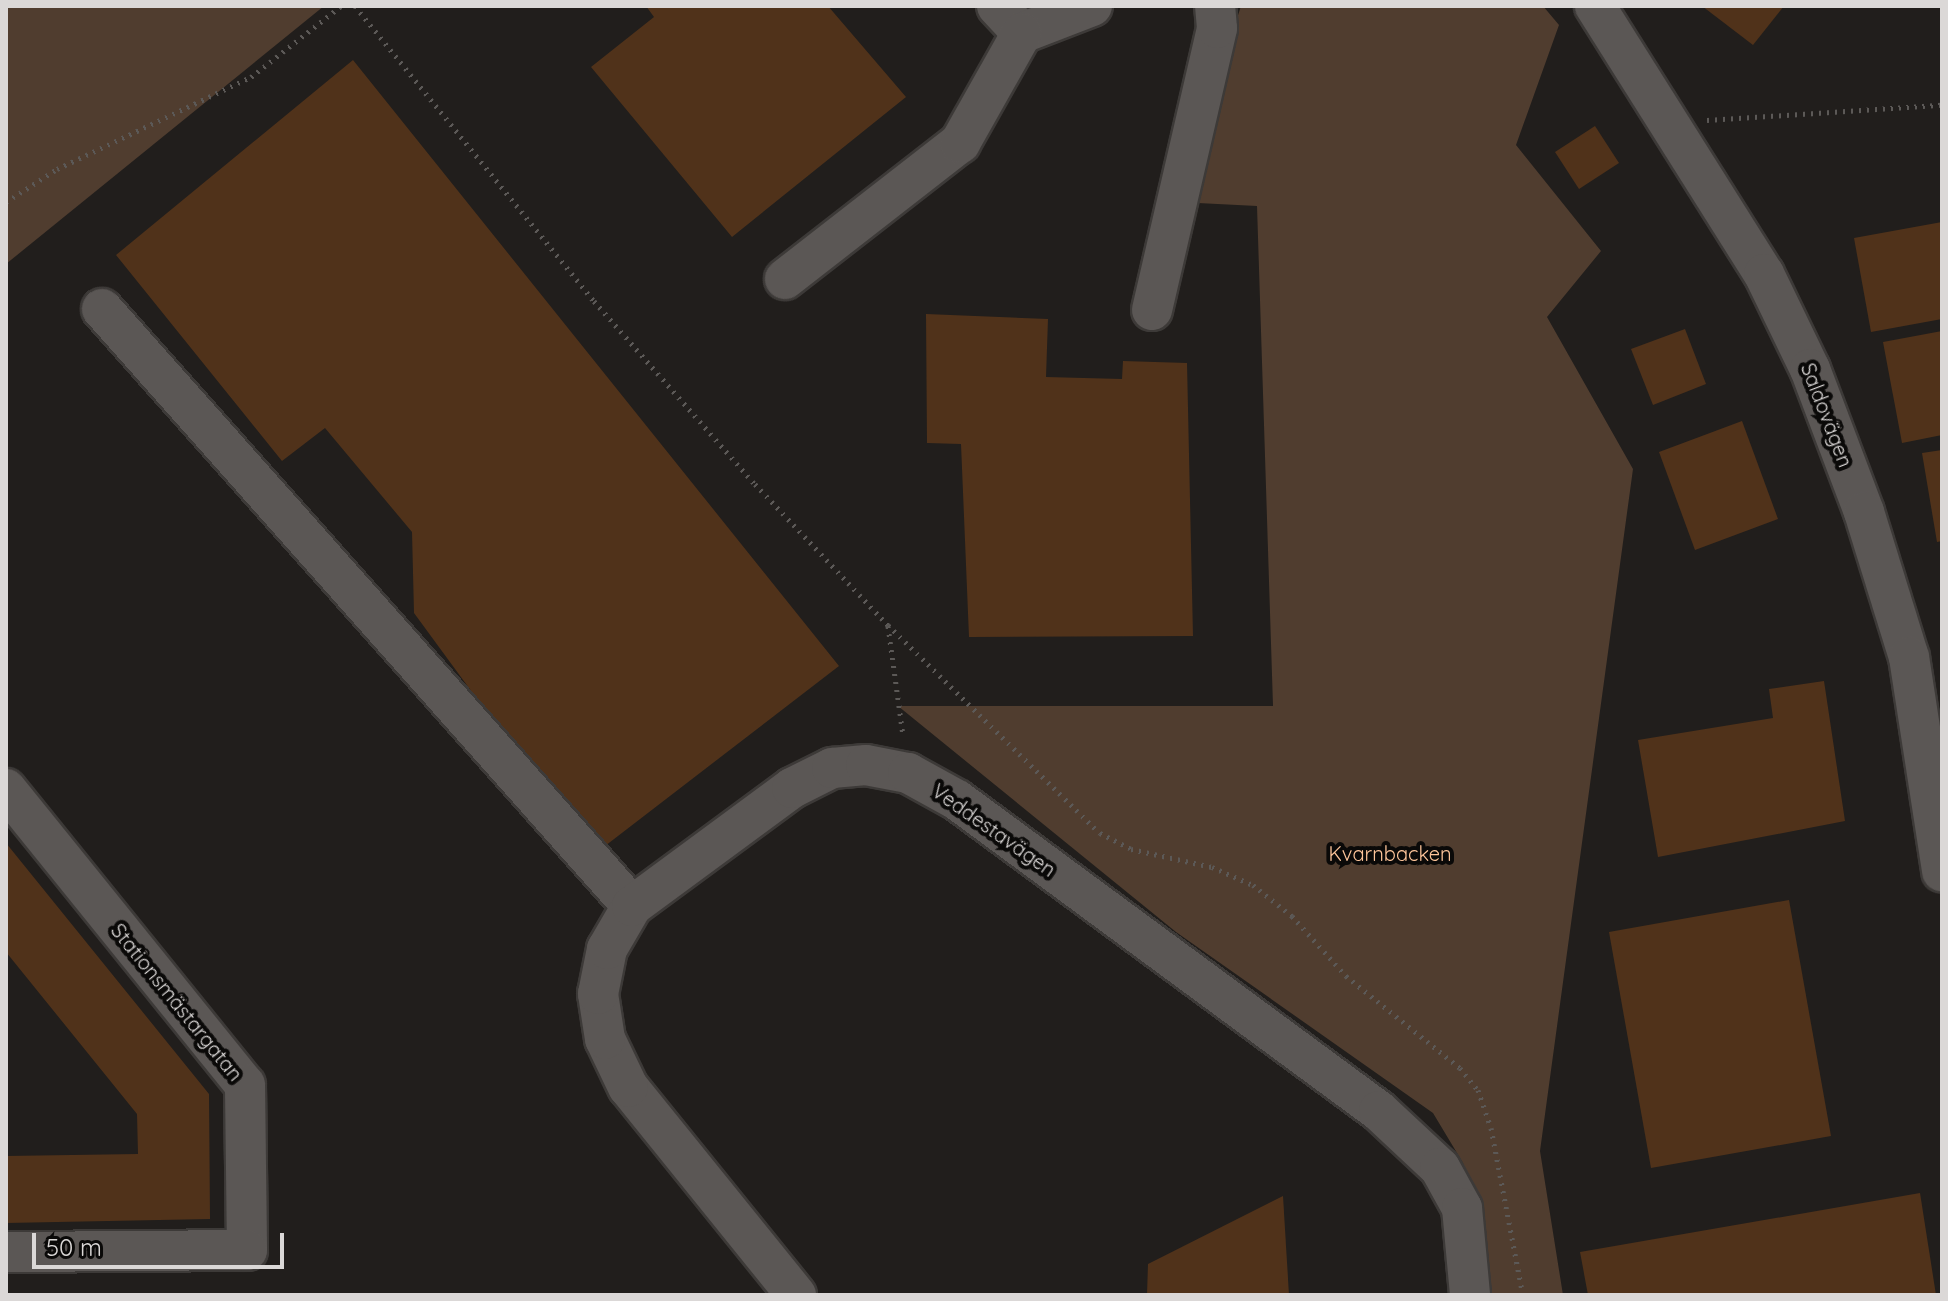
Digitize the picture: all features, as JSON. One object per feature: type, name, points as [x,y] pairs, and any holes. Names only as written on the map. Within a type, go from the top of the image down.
[{"type":"street","points":[[785,279],[960,143],[1010,20],[1092,6]]},
{"type":"street","points":[[1152,310],[1217,28],[1215,6]]},
{"type":"street","name":"Saldovägen","points":[[1595,6],[1672,122],[1764,274],[1810,369],[1864,512],[1909,657],[1942,871]]},
{"type":"street","points":[[102,309],[632,906]]},
{"type":"street","name":"Veddestavägen","points":[[796,1295],[628,1087],[605,1039],[598,994],[607,949],[632,906],[792,788],[832,768],[866,765],[908,773],[970,809],[1292,1045],[1418,1145],[1440,1168],[1462,1208],[1470,1295]]},
{"type":"street","name":"Stationsmästargatan","points":[[6,1252],[247,1250],[245,1085],[8,797]]},
{"type":"path","points":[[6,202],[57,169],[251,77],[341,6]]},
{"type":"path","points":[[355,6],[594,301],[888,625],[1100,833],[1131,849],[1212,867],[1253,885],[1292,916],[1346,976],[1460,1068],[1478,1090],[1491,1128],[1523,1295]]},
{"type":"path","points":[[1672,122],[1942,105]]},
{"type":"path","points":[[888,625],[908,773]]},
{"type":"green space","points":[[6,6],[324,6],[6,264]]},
{"type":"green space","name":"Kvarnbacken","points":[[1241,6],[1543,6],[1559,25],[1516,145],[1601,251],[1547,317],[1633,469],[1540,1151],[1563,1295],[1484,1295],[1463,1163],[1433,1113],[1176,932],[898,706],[1273,706],[1257,206],[1178,202]]},
{"type":"building","points":[[646,6],[828,6],[906,97],[732,237],[591,67],[654,17]]},
{"type":"building","points":[[1702,6],[1784,6],[1753,45]]},
{"type":"building","points":[[353,60],[839,666],[592,856],[414,613],[412,532],[325,428],[282,461],[116,255]]},
{"type":"building","points":[[1595,126],[1619,163],[1579,189],[1555,152]]},
{"type":"building","points":[[1942,222],[1942,319],[1871,332],[1854,238]]},
{"type":"building","points":[[926,314],[1048,319],[1046,377],[1122,379],[1123,361],[1187,363],[1193,636],[969,637],[961,444],[927,443]]},
{"type":"building","points":[[1685,329],[1706,384],[1653,405],[1631,349]]},
{"type":"building","points":[[1942,331],[1942,435],[1902,443],[1883,342]]},
{"type":"building","points":[[1742,421],[1778,519],[1695,550],[1659,452]]},
{"type":"building","points":[[1942,450],[1942,541],[1937,542],[1922,453]]},
{"type":"building","points":[[1824,681],[1845,821],[1658,857],[1638,740],[1773,718],[1769,689]]},
{"type":"building","points":[[6,843],[209,1094],[210,1219],[6,1223],[6,1156],[138,1154],[137,1114],[6,952]]},
{"type":"building","points":[[1789,900],[1831,1136],[1651,1168],[1609,932]]},
{"type":"building","points":[[1920,1193],[1936,1295],[1588,1295],[1580,1252]]},
{"type":"building","points":[[1283,1196],[1289,1295],[1147,1295],[1148,1264]]}]
